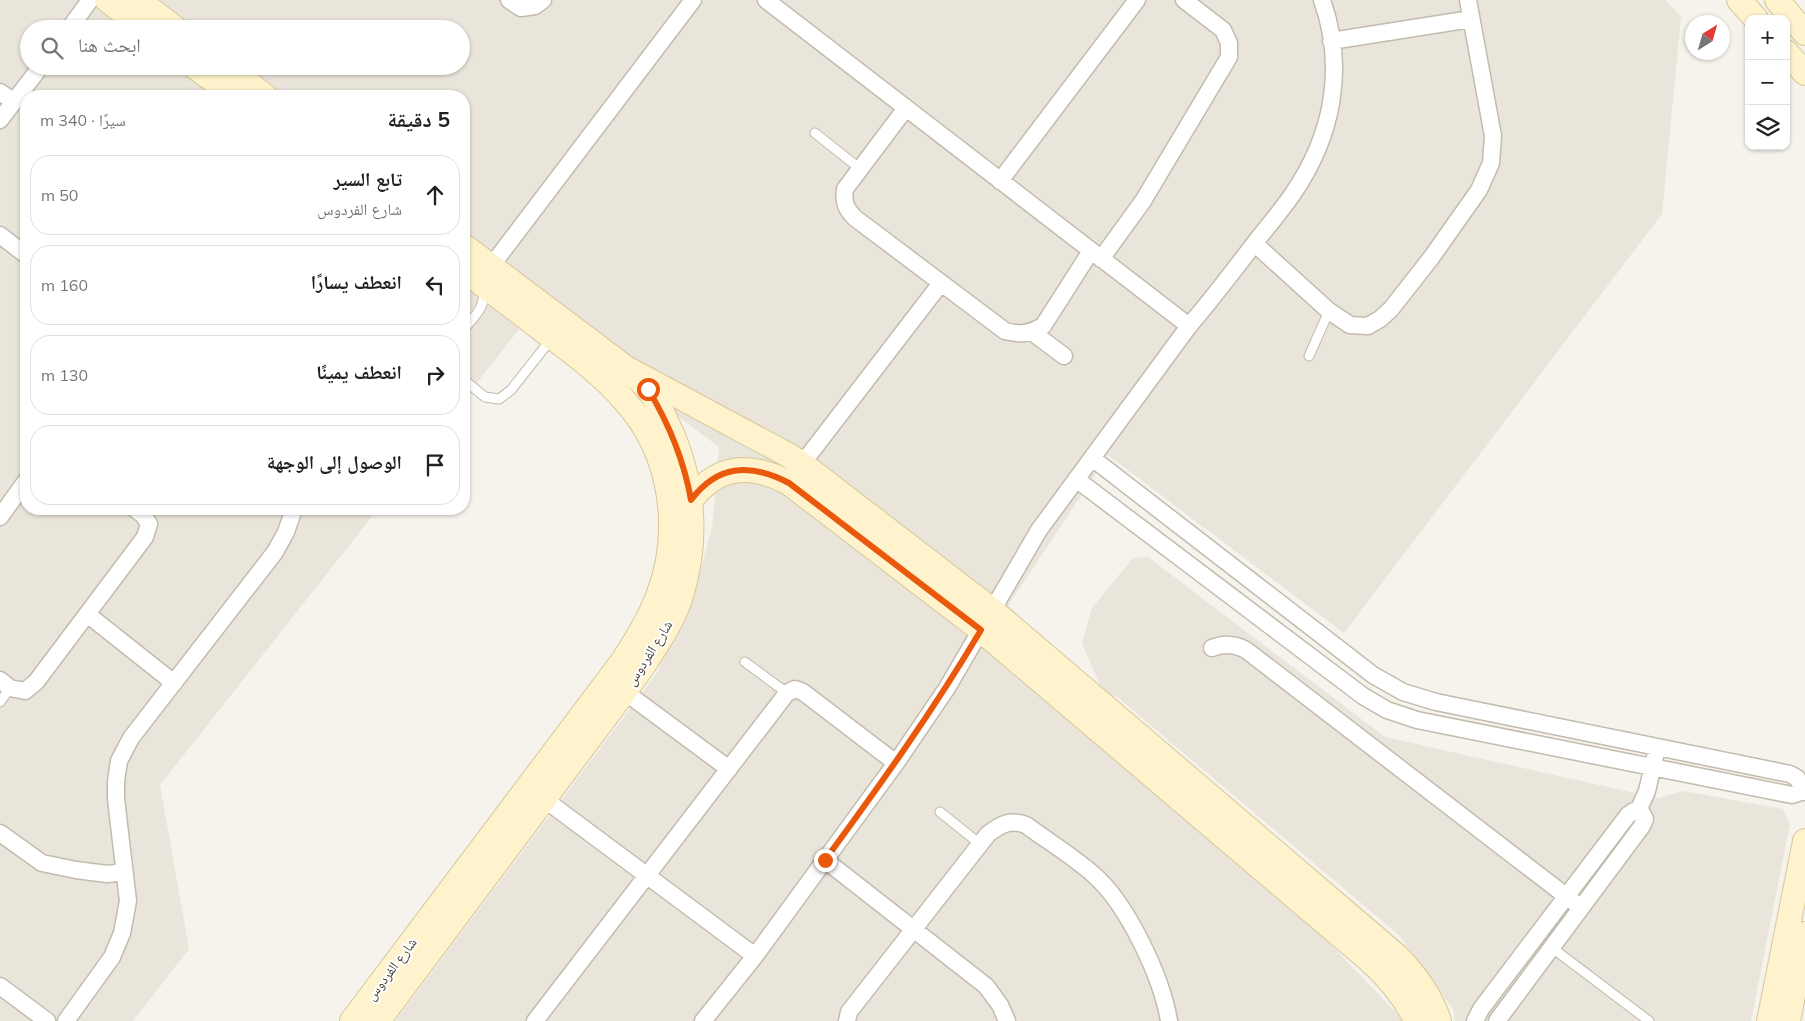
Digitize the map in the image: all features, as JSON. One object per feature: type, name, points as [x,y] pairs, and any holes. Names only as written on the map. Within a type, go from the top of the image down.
[{"type":"street","points":[[76,20],[90,0]]},
{"type":"street","points":[[107,0],[133,20]]},
{"type":"street","points":[[509,0],[521,8],[536,6],[543,0]]},
{"type":"street","points":[[478,272],[693,0]]},
{"type":"street","points":[[766,0],[1188,326]]},
{"type":"street","points":[[1000,181],[1137,0]]},
{"type":"street","points":[[906,108],[844,189],[843,200],[847,210],[855,218],[1006,331],[1018,334],[1032,332],[1043,326],[1096,255],[1143,201],[1229,57],[1229,43],[1223,30],[1184,0]]},
{"type":"street","points":[[703,1021],[754,956],[896,763],[947,688],[1039,530],[1188,326],[1292,195],[1313,160],[1323,134],[1334,87],[1334,54],[1322,0]]},
{"type":"street","points":[[1255,244],[1329,311],[1350,325],[1368,326],[1380,319],[1402,296],[1479,190],[1488,173],[1493,152],[1493,136],[1468,0]]},
{"type":"street","points":[[1739,0],[1752,15]]},
{"type":"street","points":[[1777,0],[1805,33]]},
{"type":"street","points":[[142,1],[165,20]]},
{"type":"street","points":[[1332,41],[1471,19]]},
{"type":"street","points":[[1790,56],[1805,73]]},
{"type":"street","points":[[23,90],[34,75]]},
{"type":"street","points":[[206,75],[226,90]]},
{"type":"street","points":[[238,75],[257,90]]},
{"type":"street","points":[[0,92],[14,102]]},
{"type":"street","points":[[0,120],[20,94]]},
{"type":"street","points":[[0,235],[20,251]]},
{"type":"street","name":"شارع الفردوس","points":[[378,1021],[536,793],[645,626],[659,594],[669,558],[672,524],[669,491],[660,460],[645,426],[625,401],[603,379],[478,272],[470,257]]},
{"type":"street","name":"شارع الفردوس","points":[[352,1021],[536,793],[624,692],[663,635],[680,599],[689,560],[692,513],[688,480],[676,441],[648,389],[626,368],[478,272]]},
{"type":"street","points":[[802,464],[941,282]]},
{"type":"street","points":[[1032,332],[1064,356]]},
{"type":"street","points":[[626,368],[802,464],[987,620],[1398,957],[1414,974],[1427,993],[1439,1021]]},
{"type":"street","points":[[1076,480],[1363,696],[1387,710],[1417,720],[1792,795],[1804,792],[1797,778],[1790,774],[1436,702],[1419,698],[1388,684],[1373,675],[1092,458]]},
{"type":"street","points":[[691,500],[706,483],[726,473],[751,470],[763,471],[774,475],[789,483],[987,620],[1381,971],[1403,997],[1416,1021]]},
{"type":"street","points":[[0,517],[20,489]]},
{"type":"street","points":[[5,684],[25,691],[36,682],[145,537],[149,524],[142,515]]},
{"type":"street","points":[[66,1021],[112,958],[122,933],[128,901],[116,799],[119,761],[131,738],[275,552],[286,532],[292,515]]},
{"type":"street","points":[[87,614],[174,683]]},
{"type":"street","points":[[1212,648],[1218,645],[1231,644],[1246,650],[1581,908]]},
{"type":"street","points":[[535,1021],[787,693],[795,690],[803,692],[896,763]]},
{"type":"street","points":[[624,692],[729,769]]},
{"type":"street","points":[[1638,811],[1647,791],[1656,748]]},
{"type":"street","points":[[536,793],[754,956]]},
{"type":"street","points":[[1475,1021],[1481,1009],[1628,815],[1631,812],[1638,811],[1644,816],[1642,826],[1497,1021]]},
{"type":"street","points":[[847,1021],[849,1012],[988,834],[1001,824],[1017,821],[1026,825],[1094,876],[1110,892],[1141,944],[1166,1006],[1169,1021]]},
{"type":"street","points":[[0,833],[42,863],[99,873],[124,872]]},
{"type":"street","points":[[1769,1021],[1805,841]]},
{"type":"street","points":[[825,860],[986,986],[1000,1005],[1007,1021]]},
{"type":"street","points":[[1788,1021],[1805,934]]},
{"type":"street","points":[[0,986],[47,1021]]},
{"type":"lane","points":[[814,133],[859,168]]},
{"type":"lane","points":[[470,322],[483,303],[484,293],[478,272]]},
{"type":"lane","points":[[1309,356],[1329,311]]},
{"type":"lane","points":[[470,385],[485,397],[499,399],[512,390],[553,338]]},
{"type":"lane","points":[[745,662],[787,693]]},
{"type":"lane","points":[[0,702],[5,684]]},
{"type":"lane","points":[[940,812],[980,844]]},
{"type":"lane","points":[[1551,947],[1649,1021]]},
{"type":"shaded area","points":[[0,0],[1666,0],[1681,17],[1662,214],[1344,633],[1108,455],[982,645],[1206,814],[1404,1021],[395,1021],[656,674],[694,593],[712,528],[719,447],[535,309],[470,391],[470,90],[20,90],[20,515],[373,515],[160,785],[189,949],[133,1021],[0,1021]]},
{"type":"shaded area","points":[[1148,557],[1385,737],[1657,798],[1684,791],[1783,809],[1790,824],[1751,1021],[1455,1021],[1453,1009],[1399,935],[1116,696],[1112,699],[1102,690],[1082,643],[1092,608],[1133,558]]},
{"type":"route","points":[[648,389],[676,441],[688,480],[691,500],[706,483],[726,473],[738,470],[751,470],[763,471],[774,475],[789,483],[981,630],[947,688],[896,763],[825,860]]}]
